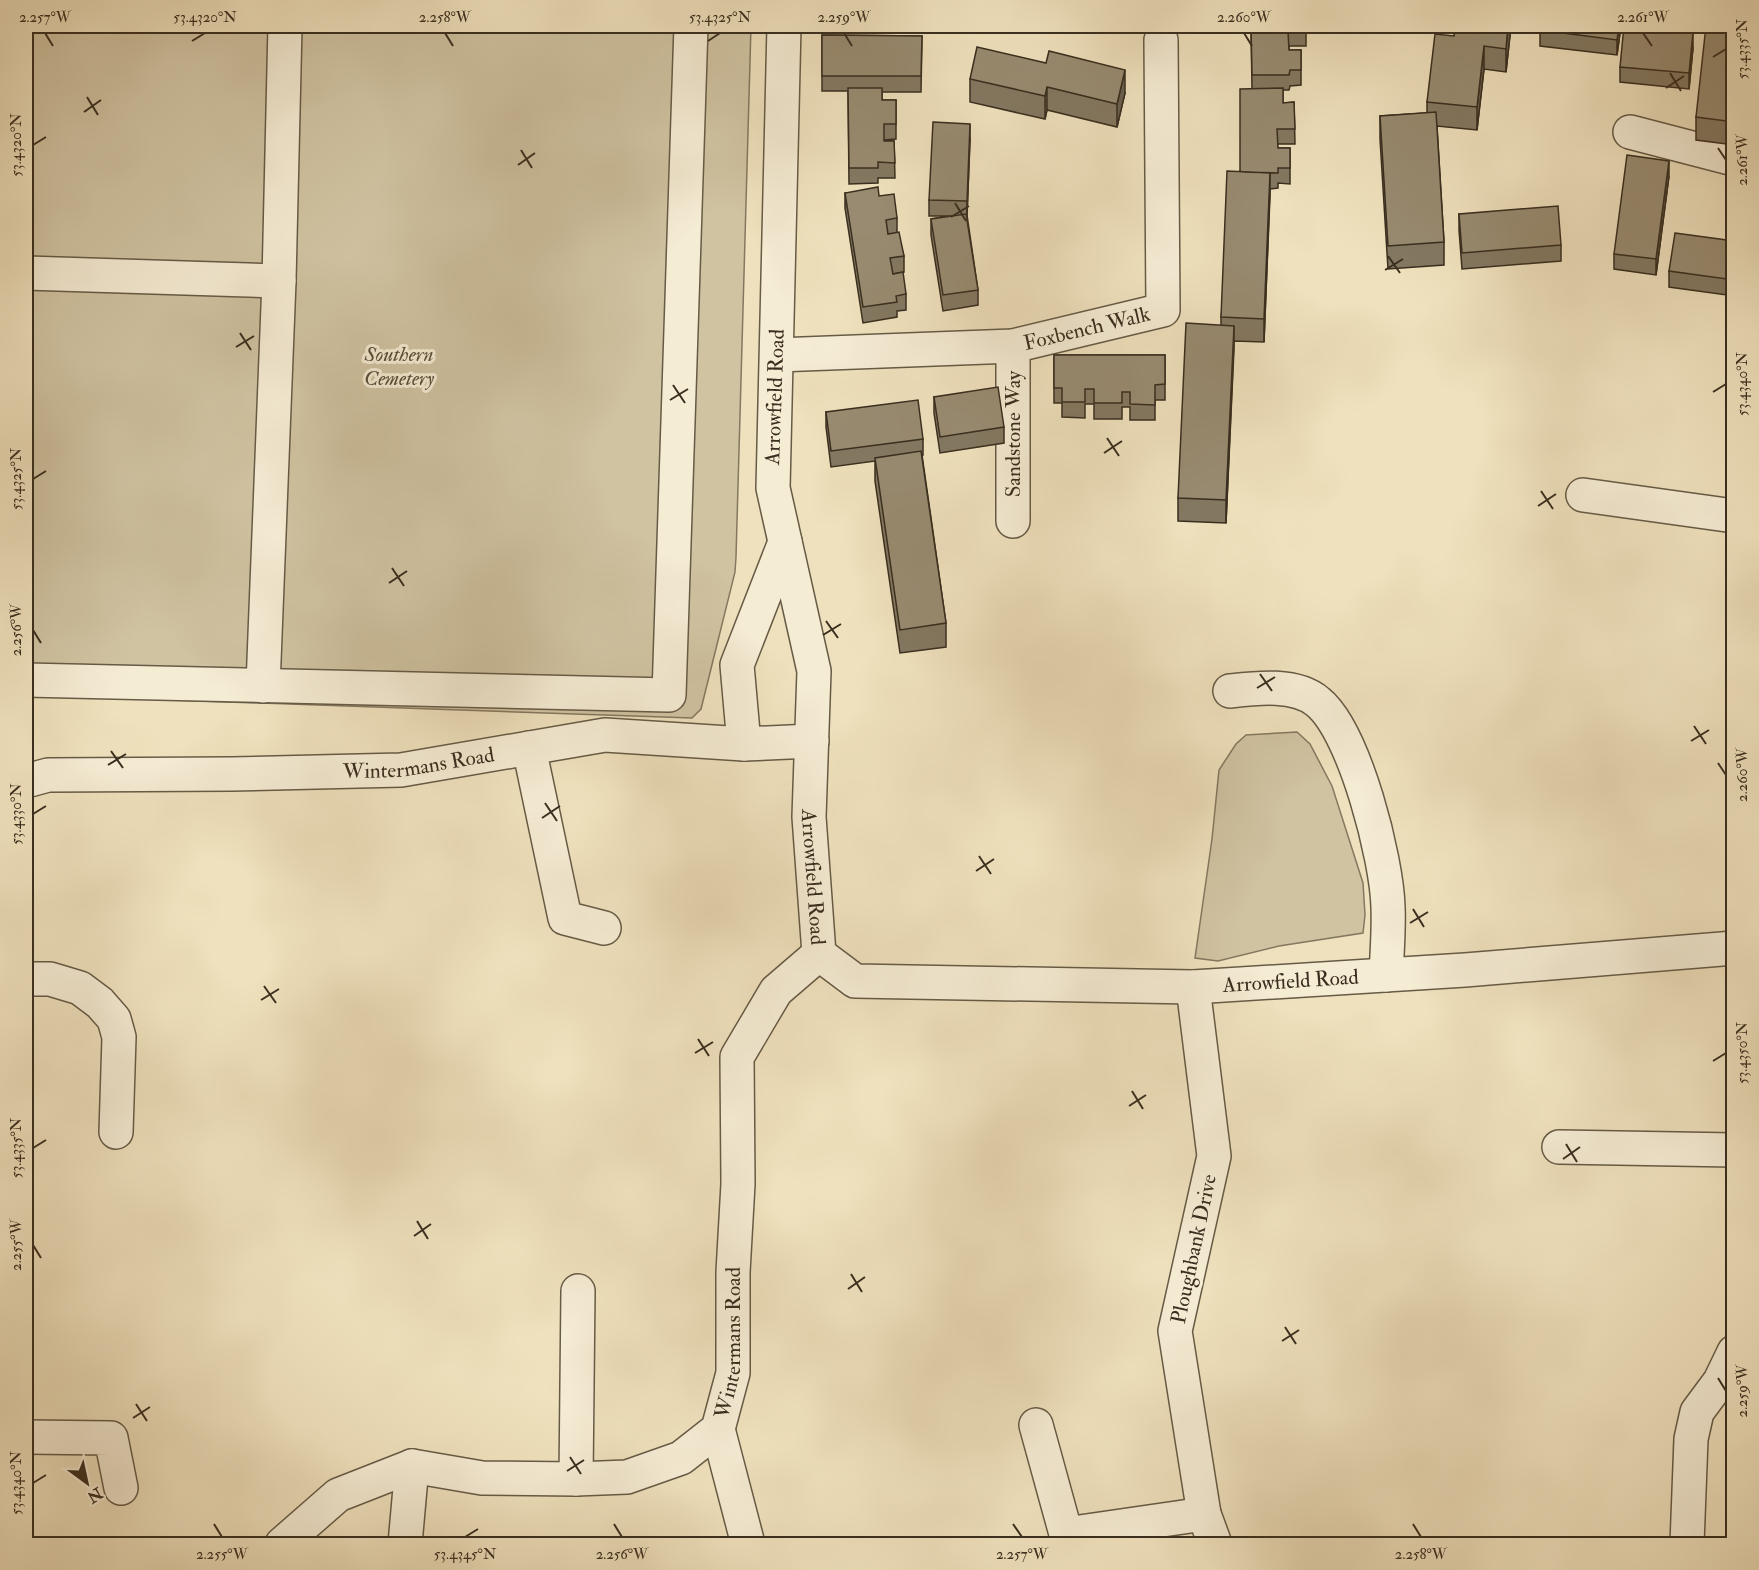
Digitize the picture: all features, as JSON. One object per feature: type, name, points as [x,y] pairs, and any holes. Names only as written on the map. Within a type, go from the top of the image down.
[{"type":"street","points":[[262,686],[279,281],[285,26]]},
{"type":"street","points":[[26,680],[669,695],[691,26]]},
{"type":"street","name":"Arrowfield Road","points":[[784,26],[772,488],[814,671],[808,818],[819,954],[855,981],[1193,987],[1386,975],[1734,948]]},
{"type":"street","name":"Foxbench Walk","points":[[777,355],[1013,346],[1163,310],[1161,39]]},
{"type":"street","points":[[1630,132],[1734,159]]},
{"type":"street","points":[[26,273],[279,281]]},
{"type":"street","name":"Sandstone Way","points":[[1013,346],[1013,521]]},
{"type":"street","points":[[1583,495],[1734,516]]},
{"type":"street","points":[[744,744],[737,665],[785,542]]},
{"type":"street","points":[[1230,691],[1264,687],[1301,692],[1318,701],[1342,734],[1374,825],[1385,871],[1388,907],[1386,975]]},
{"type":"street","name":"Wintermans Road","points":[[26,781],[48,775],[401,770],[605,735],[744,744],[812,741]]},
{"type":"street","points":[[529,748],[565,918],[604,928]]},
{"type":"street","name":"Wintermans Road","points":[[412,1466],[482,1478],[627,1477],[681,1458],[718,1429],[733,1373],[733,1272],[738,1184],[737,1057],[776,991],[819,954]]},
{"type":"street","points":[[26,979],[50,979],[80,988],[100,1003],[114,1019],[119,1036],[116,1132]]},
{"type":"street","name":"Ploughbank Drive","points":[[1193,987],[1214,1156],[1175,1331],[1204,1514],[1215,1545]]},
{"type":"street","points":[[1559,1147],[1734,1150]]},
{"type":"street","points":[[576,1479],[578,1291]]},
{"type":"street","points":[[1687,1545],[1691,1439],[1697,1412],[1720,1381],[1734,1352]]},
{"type":"street","points":[[1036,1425],[1066,1539],[1204,1514]]},
{"type":"street","points":[[718,1429],[748,1545]]},
{"type":"street","points":[[26,1437],[111,1437],[121,1488]]},
{"type":"street","points":[[282,1545],[338,1495],[412,1466],[405,1545]]},
{"type":"green space","name":"Southern Cemetery","points":[[26,26],[751,26],[735,572],[701,709],[692,718],[26,695]]},
{"type":"green space","points":[[1297,732],[1310,744],[1332,786],[1363,883],[1365,915],[1363,933],[1279,946],[1218,961],[1195,958],[1219,770],[1236,744],[1246,735]]},
{"type":"building","points":[[1251,26],[1306,26],[1306,31],[1288,31],[1289,50],[1301,50],[1301,70],[1290,70],[1289,75],[1252,75]]},
{"type":"building","points":[[1456,26],[1508,26],[1506,49],[1484,46],[1477,107],[1427,102],[1435,34],[1454,36]]},
{"type":"building","points":[[1540,26],[1619,26],[1617,40],[1540,30]]},
{"type":"building","points":[[1624,26],[1693,32],[1689,73],[1620,67]]},
{"type":"building","points":[[1706,26],[1734,26],[1734,122],[1696,117]]},
{"type":"building","points":[[822,35],[922,36],[921,76],[822,76]]},
{"type":"building","points":[[977,47],[1046,63],[1049,51],[1125,70],[1117,104],[1047,87],[1045,96],[970,79]]},
{"type":"building","points":[[848,88],[882,88],[882,100],[896,100],[896,124],[884,124],[884,141],[894,141],[895,163],[878,162],[878,168],[849,168]]},
{"type":"building","points":[[1283,88],[1283,103],[1294,102],[1295,129],[1277,129],[1278,148],[1290,148],[1290,168],[1278,168],[1278,173],[1240,172],[1240,89]]},
{"type":"building","points":[[1436,112],[1444,242],[1388,246],[1380,116]]},
{"type":"building","points":[[933,122],[970,124],[967,201],[929,200]]},
{"type":"building","points":[[1627,155],[1669,161],[1656,259],[1614,254]]},
{"type":"building","points":[[1227,171],[1270,173],[1264,319],[1221,317]]},
{"type":"building","points":[[878,187],[879,196],[894,194],[897,218],[886,220],[888,234],[899,232],[904,256],[890,258],[893,274],[903,272],[906,294],[896,296],[897,302],[863,307],[845,193]]},
{"type":"building","points":[[1558,206],[1561,245],[1462,253],[1459,214]]},
{"type":"building","points":[[966,214],[978,290],[943,295],[931,219]]},
{"type":"building","points":[[1675,233],[1734,241],[1734,280],[1669,271]]},
{"type":"building","points":[[1186,323],[1234,326],[1226,500],[1178,498]]},
{"type":"building","points":[[1054,355],[1165,355],[1165,384],[1155,385],[1155,405],[1130,404],[1130,392],[1122,392],[1122,403],[1094,403],[1094,389],[1085,389],[1085,402],[1062,402],[1062,388],[1054,388]]},
{"type":"building","points":[[998,387],[1004,427],[940,437],[934,397]]},
{"type":"building","points":[[918,400],[923,439],[831,451],[826,412]]},
{"type":"building","points":[[921,451],[946,623],[900,630],[875,458]]}]
